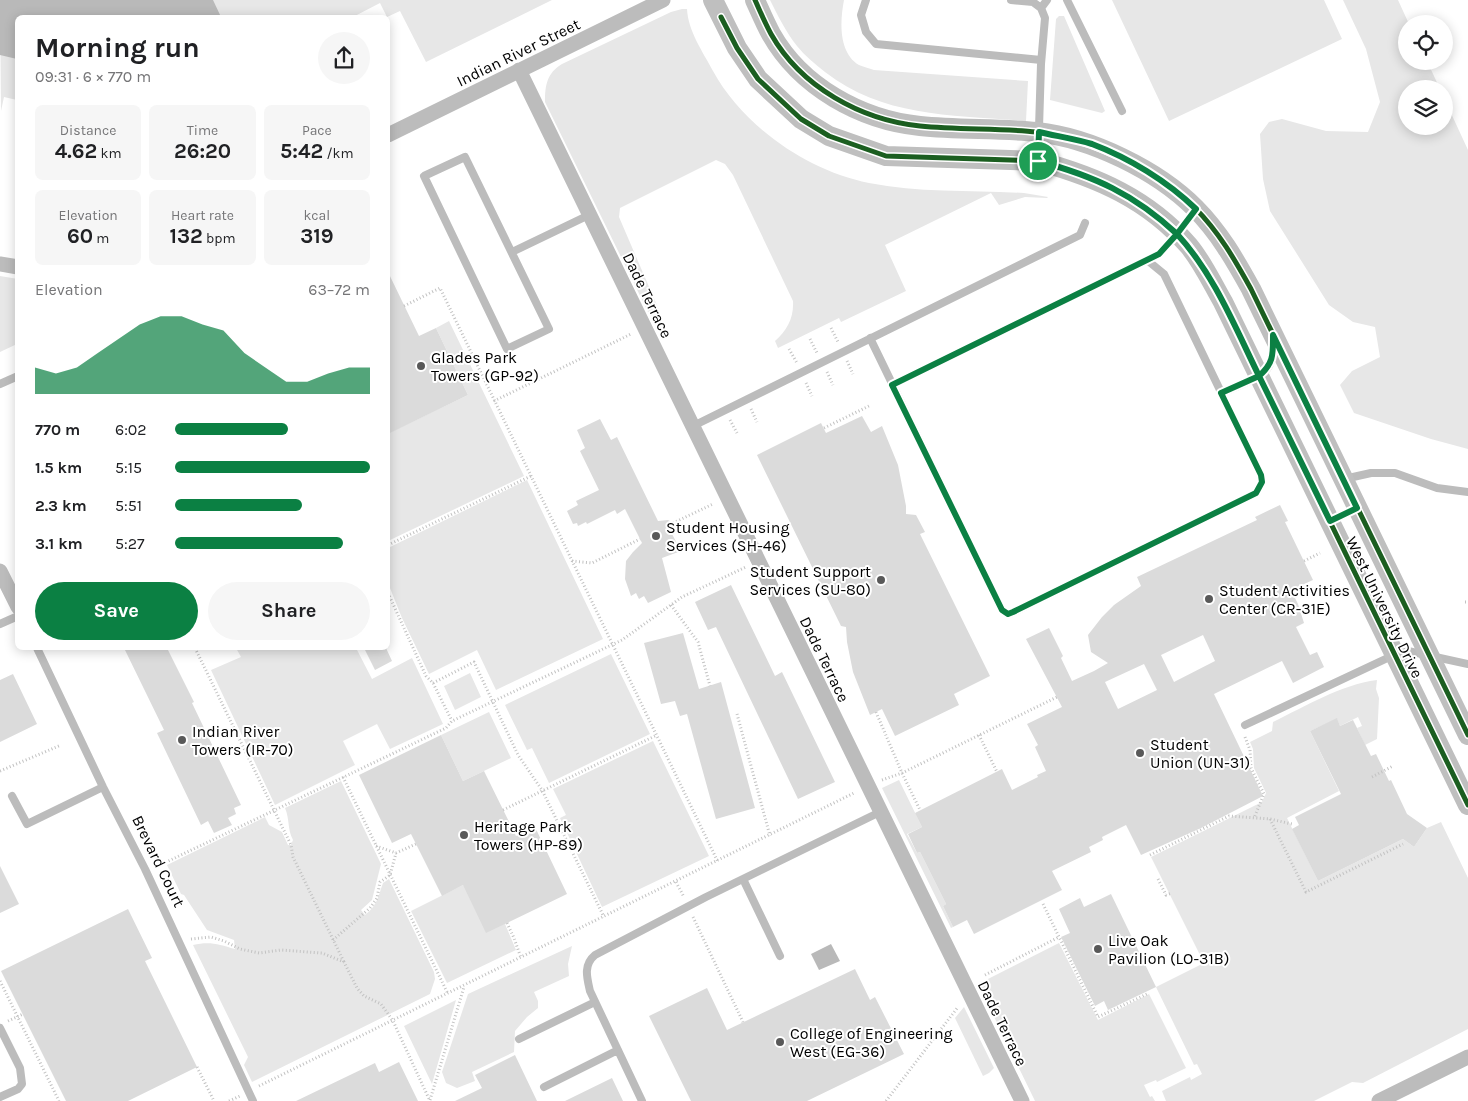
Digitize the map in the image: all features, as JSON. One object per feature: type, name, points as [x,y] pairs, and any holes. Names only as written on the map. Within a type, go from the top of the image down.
[{"type":"street","name":"Indian River Street","points":[[390,134],[663,0]]},
{"type":"street","name":"West University Drive","points":[[712,0],[737,48],[758,79],[801,119],[829,136],[886,156],[1038,161],[1081,173],[1129,196],[1177,234],[1190,248],[1205,270],[1259,376],[1468,805]]},
{"type":"street","name":"West University Drive","points":[[755,0],[772,35],[792,63],[817,85],[842,102],[879,119],[919,126],[1039,132],[1091,144],[1147,171],[1173,189],[1196,209],[1215,231],[1234,258],[1468,735]]},
{"type":"street","name":"Dade Terrace","points":[[519,70],[1022,1101]]},
{"type":"street","points":[[0,264],[15,266]]},
{"type":"street","points":[[1330,521],[1357,508]]},
{"type":"street","points":[[0,570],[15,601]]},
{"type":"street","points":[[1379,1101],[1468,1057]]},
{"type":"lane","points":[[866,0],[861,15],[866,32],[876,44],[1041,60]]},
{"type":"lane","points":[[1011,0],[1033,2],[1041,8],[1045,18],[1041,60],[1038,161]]},
{"type":"lane","points":[[1041,8],[1047,0]]},
{"type":"lane","points":[[1067,0],[1122,111]]},
{"type":"lane","points":[[465,157],[512,252],[549,329],[507,349],[424,176],[465,157]]},
{"type":"lane","points":[[892,385],[1159,254],[1196,209]]},
{"type":"lane","points":[[512,252],[589,215]]},
{"type":"lane","points":[[693,426],[1080,235],[1085,223]]},
{"type":"lane","points":[[870,338],[1002,610],[1010,614],[1256,493],[1262,482],[1261,475],[1164,274],[1147,260]]},
{"type":"lane","points":[[1221,393],[1259,376],[1267,369],[1271,362],[1273,335]]},
{"type":"lane","points":[[0,384],[15,377]]},
{"type":"lane","points":[[1343,479],[1372,473],[1396,473],[1437,488],[1468,492]]},
{"type":"lane","points":[[0,624],[15,617]]},
{"type":"lane","name":"Brevard Court","points":[[38,650],[253,1101]]},
{"type":"lane","points":[[1245,725],[1408,650],[1468,664]]},
{"type":"lane","points":[[12,796],[27,824],[103,786]]},
{"type":"lane","points":[[642,1101],[588,981],[587,964],[589,960],[595,955],[688,906],[880,812]]},
{"type":"lane","points":[[743,879],[780,956]]},
{"type":"lane","points":[[519,1039],[596,1002]]},
{"type":"lane","points":[[0,1026],[20,1068],[22,1084],[18,1089],[0,1098]]},
{"type":"lane","points":[[544,1087],[618,1050]]},
{"type":"path","points":[[404,306],[440,288],[718,862]]},
{"type":"path","points":[[831,328],[838,343]]},
{"type":"path","points":[[494,400],[636,331]]},
{"type":"path","points":[[810,339],[817,353]]},
{"type":"path","points":[[789,349],[797,364]]},
{"type":"path","points":[[847,361],[853,374]]},
{"type":"path","points":[[826,371],[833,385]]},
{"type":"path","points":[[805,381],[812,396]]},
{"type":"path","points":[[824,428],[871,405]]},
{"type":"path","points":[[750,408],[757,422]]},
{"type":"path","points":[[729,418],[737,433]]},
{"type":"path","points":[[390,544],[531,476]]},
{"type":"path","points":[[673,523],[709,505]]},
{"type":"path","points":[[572,562],[592,563],[640,540]]},
{"type":"path","points":[[1304,561],[1320,553]]},
{"type":"path","points":[[156,868],[446,728],[452,721],[493,701],[614,645],[682,597],[750,565]]},
{"type":"path","points":[[390,597],[426,676],[433,683],[452,721]]},
{"type":"path","points":[[671,605],[698,642],[710,686]]},
{"type":"path","points":[[196,650],[292,845],[294,857],[357,988],[364,996],[380,1004],[393,1021],[430,1101]]},
{"type":"path","points":[[433,683],[474,662],[518,755],[542,790],[604,918]]},
{"type":"path","points":[[879,781],[902,773],[1057,697]]},
{"type":"path","points":[[876,712],[920,810]]},
{"type":"path","points":[[737,714],[770,836]]},
{"type":"path","points":[[1245,725],[1245,736],[1250,750],[1251,768],[1264,794],[1254,818]]},
{"type":"path","points":[[503,810],[657,735]]},
{"type":"path","points":[[979,735],[997,772]]},
{"type":"path","points":[[0,771],[61,744]]},
{"type":"path","points":[[1372,777],[1393,766]]},
{"type":"path","points":[[343,777],[448,994]]},
{"type":"path","points":[[229,1101],[859,791]]},
{"type":"path","points":[[1150,855],[1229,816],[1270,819],[1292,824]]},
{"type":"path","points":[[1270,819],[1306,892],[1403,844]]},
{"type":"path","points":[[333,940],[370,908],[376,898],[380,882],[390,875],[396,854],[416,844]]},
{"type":"path","points":[[376,846],[396,854]]},
{"type":"path","points":[[1158,879],[1166,895],[1172,893]]},
{"type":"path","points":[[676,882],[743,1022]]},
{"type":"path","points":[[1043,904],[1098,1017],[1149,992]]},
{"type":"path","points":[[507,923],[521,958]]},
{"type":"path","points":[[191,939],[210,937],[240,949],[259,953],[281,950],[322,953],[344,962]]},
{"type":"path","points":[[985,975],[1059,937]]},
{"type":"path","points":[[0,981],[59,1101]]},
{"type":"path","points":[[430,1101],[464,986]]},
{"type":"path","points":[[886,1101],[962,1003]]},
{"type":"path","points":[[0,1026],[23,1014]]},
{"type":"path","points":[[197,1067],[214,1101]]},
{"type":"shaded area","points":[[0,0],[552,0],[426,62],[400,11],[390,16],[386,15],[380,3],[357,15],[15,15],[15,100],[4,97],[1,111]]},
{"type":"shaded area","points":[[0,0],[213,0],[220,15],[15,15],[15,59],[0,55]]},
{"type":"shaded area","points":[[770,0],[844,0],[841,26],[844,44],[852,59],[864,67],[874,70],[1028,81],[1026,121],[921,112],[871,98],[848,87],[810,60],[793,41]]},
{"type":"shaded area","points":[[1112,0],[1324,0],[1342,39],[1169,121]]},
{"type":"shaded area","points":[[1343,0],[1398,0],[1405,15],[1398,15],[1398,70],[1431,70],[1436,80],[1398,80],[1398,135],[1453,135],[1453,118],[1468,150],[1468,449],[1431,439],[1354,413],[1340,385],[1352,371],[1380,357],[1375,327],[1353,322],[1329,305],[1270,211],[1263,179],[1260,134],[1269,122],[1282,119],[1326,131],[1368,132],[1380,102],[1366,49]]},
{"type":"shaded area","points":[[687,9],[690,25],[713,71],[741,110],[779,143],[800,157],[846,177],[869,183],[927,190],[1024,193],[1048,197],[1025,197],[999,205],[991,193],[885,245],[906,291],[841,322],[839,318],[778,348],[775,341],[789,323],[793,301],[733,175],[725,164],[716,160],[620,208],[619,217],[659,310],[658,316],[652,316],[649,314],[545,102],[546,90],[550,75],[562,64],[671,12]]},
{"type":"shaded area","points":[[1059,16],[1064,16],[1105,111],[1102,113],[1050,100],[1056,19]]},
{"type":"shaded area","points":[[0,276],[15,278],[15,345],[0,352]]},
{"type":"shaded area","points":[[449,321],[524,476],[390,540],[390,433],[468,395],[436,328]]},
{"type":"shaded area","points":[[527,480],[603,639],[496,690],[477,650],[429,674],[390,588],[390,547]]},
{"type":"shaded area","points":[[237,650],[357,650],[372,679],[412,658],[443,724],[390,749],[377,724],[343,741],[355,765],[275,805],[211,670],[241,657]]},
{"type":"shaded area","points":[[611,654],[650,734],[549,783],[532,748],[527,750],[505,705]]},
{"type":"shaded area","points":[[470,673],[481,697],[455,710],[444,686]]},
{"type":"shaded area","points":[[1377,680],[1376,689],[1379,698],[1377,739],[1365,745],[1357,728],[1362,726],[1358,717],[1340,726],[1337,719],[1310,731],[1339,791],[1287,818],[1318,881],[1403,839],[1414,847],[1427,828],[1441,822],[1468,878],[1468,1029],[1363,1083],[1352,1082],[1314,1101],[1166,1101],[1162,1091],[1190,1077],[1191,1080],[1202,1074],[1197,1064],[1194,1065],[1156,987],[1204,963],[1151,857],[1262,802],[1266,793],[1254,768],[1253,749],[1250,742],[1272,731],[1273,722],[1337,691]]},
{"type":"shaded area","points":[[489,712],[511,758],[463,781],[441,735]]},
{"type":"shaded area","points":[[653,741],[709,856],[602,907],[560,818],[566,815],[553,789]]},
{"type":"shaded area","points":[[899,780],[922,827],[907,834],[917,853],[920,852],[946,904],[943,906],[953,927],[951,928],[882,788]]},
{"type":"shaded area","points":[[341,781],[381,864],[372,900],[361,910],[365,915],[372,908],[377,901],[383,883],[389,879],[434,972],[435,979],[430,994],[252,1082],[244,1065],[248,1057],[193,945],[204,943],[235,949],[234,940],[207,930],[184,895],[181,894],[167,865],[265,817],[269,825],[282,832],[288,845],[291,845],[293,840],[285,808]]},
{"type":"shaded area","points":[[463,885],[505,924],[516,950],[447,983],[411,911]]},
{"type":"shaded area","points":[[1059,943],[1098,1020],[1149,994],[1186,1068],[1157,1082],[1156,1080],[1144,1085],[1150,1097],[1152,1096],[1155,1101],[1035,1101],[981,990],[984,981]]},
{"type":"shaded area","points":[[831,944],[840,961],[819,970],[811,954]]},
{"type":"shaded area","points":[[572,946],[568,964],[569,976],[534,992],[538,1001],[538,1008],[515,1031],[514,1052],[472,1072],[475,1081],[457,1088],[446,1083],[442,1072],[468,994]]},
{"type":"shaded area","points":[[456,1000],[432,1084],[404,1026]]},
{"type":"shaded area","points":[[964,1007],[994,1068],[983,1076],[955,1018]]},
{"type":"building","name":"Glades Park Towers (GP-92)","points":[[390,276],[419,336],[436,328],[468,395],[390,433]]},
{"type":"building","name":"Student Support Services (SU-80)","points":[[862,416],[871,432],[882,426],[898,465],[906,514],[916,515],[925,532],[920,534],[990,676],[954,694],[959,705],[895,736],[882,709],[870,715],[853,672],[846,627],[841,626],[757,455],[821,423],[826,433]]},
{"type":"building","name":"Student Housing Services (SH-46)","points":[[600,419],[611,440],[617,437],[658,521],[668,520],[675,527],[672,534],[681,551],[662,558],[671,592],[648,603],[644,596],[639,599],[636,593],[631,596],[625,579],[626,561],[642,543],[625,509],[617,514],[615,510],[587,524],[586,522],[578,526],[577,523],[573,524],[567,511],[578,505],[576,501],[599,490],[580,451],[585,448],[577,430]]},
{"type":"building","points":[[1280,505],[1288,521],[1285,522],[1313,580],[1291,590],[1304,623],[1296,627],[1310,655],[1317,652],[1324,667],[1293,683],[1282,661],[1214,694],[1263,796],[1201,828],[1141,855],[1126,825],[1102,837],[1103,840],[1089,847],[1091,852],[1052,871],[1062,890],[974,934],[967,920],[953,927],[943,906],[946,904],[920,852],[917,853],[908,834],[922,827],[915,813],[1002,769],[1012,790],[1046,771],[1035,747],[1038,745],[1027,724],[1062,707],[1026,639],[1049,628],[1063,656],[1061,658],[1072,681],[1094,671],[1108,663],[1091,652],[1088,635],[1114,605],[1141,586],[1137,577],[1257,520],[1255,517]],"holes":[[[1203,635],[1215,661],[1174,682],[1161,655]],[[1144,664],[1157,690],[1118,709],[1105,682]]]},
{"type":"building","points":[[731,585],[775,676],[782,672],[835,782],[798,799],[716,627],[708,630],[695,602]]},
{"type":"building","points":[[683,633],[699,689],[721,682],[755,808],[716,819],[687,714],[680,716],[675,701],[661,704],[644,643]]},
{"type":"building","name":"Indian River Towers (IR-70)","points":[[125,650],[168,650],[241,805],[234,808],[236,814],[228,818],[232,825],[214,833],[208,821],[201,825],[157,733],[164,730]]},
{"type":"building","points":[[365,650],[387,650],[392,661],[375,670]]},
{"type":"building","points":[[13,674],[37,724],[0,742],[0,680]]},
{"type":"building","points":[[1337,718],[1340,726],[1353,720],[1371,756],[1376,754],[1389,781],[1391,780],[1407,814],[1427,828],[1414,847],[1403,839],[1318,881],[1292,829],[1299,825],[1295,817],[1341,794],[1310,731]]},
{"type":"building","name":"Heritage Park Towers (HP-89)","points":[[441,735],[463,781],[484,771],[516,836],[535,827],[567,894],[486,933],[463,885],[442,896],[411,834],[392,843],[359,775]]},
{"type":"building","points":[[0,866],[19,904],[0,913]]},
{"type":"building","name":"Live Oak Pavilion (LO-31B)","points":[[1111,894],[1156,987],[1108,1010],[1104,1001],[1095,1006],[1061,937],[1070,933],[1059,909],[1080,898],[1084,907]]},
{"type":"building","points":[[128,909],[152,958],[145,961],[197,1067],[128,1101],[66,1101],[1,971]]},
{"type":"building","name":"College of Engineering West (EG-36)","points":[[855,969],[870,1000],[875,997],[904,1054],[807,1101],[691,1101],[649,1016],[707,988],[727,1030]]},
{"type":"building","points":[[515,1055],[537,1101],[455,1101],[482,1088],[475,1075]]},
{"type":"building","points":[[399,1062],[418,1101],[296,1101],[375,1063],[379,1072]]},
{"type":"building","points":[[612,1078],[623,1101],[565,1101]]},
{"type":"cycle path","points":[[755,0],[771,34],[799,70],[835,98],[855,108],[876,117],[920,126],[1037,132],[1079,141],[1122,158],[1143,169],[1180,194],[1204,217],[1233,257],[1251,289],[1468,735]]},
{"type":"cycle path","points":[[721,17],[737,48],[758,79],[801,119],[829,136],[886,156],[1038,161],[1060,167],[1101,183],[1139,203],[1156,215],[1189,246],[1203,266],[1223,302],[1468,805]]},
{"type":"place","name":"Glades Park Towers (GP-92)","points":[[421,366]]},
{"type":"place","name":"Student Housing Services (SH-46)","points":[[656,536]]},
{"type":"place","name":"Student Support Services (SU-80)","points":[[881,580]]},
{"type":"place","name":"Student Activities Center (CR-31E)","points":[[1209,599]]},
{"type":"place","name":"Indian River Towers (IR-70)","points":[[182,740]]},
{"type":"place","name":"Student Union (UN-31)","points":[[1140,753]]},
{"type":"place","name":"Heritage Park Towers (HP-89)","points":[[464,835]]},
{"type":"place","name":"Live Oak Pavilion (LO-31B)","points":[[1098,949]]},
{"type":"place","name":"College of Engineering West (EG-36)","points":[[780,1042]]},
{"type":"route","points":[[1038,161],[1039,132],[1091,144],[1147,171],[1173,189],[1196,209],[1177,234],[1190,248],[1205,270],[1223,302],[1259,376],[1267,369],[1271,362],[1273,335],[1357,508],[1330,521],[1259,376],[1221,393],[1261,475],[1262,482],[1256,493],[1010,614],[1002,610],[892,385],[1159,254],[1177,234],[1129,196],[1081,173],[1038,161]]}]
